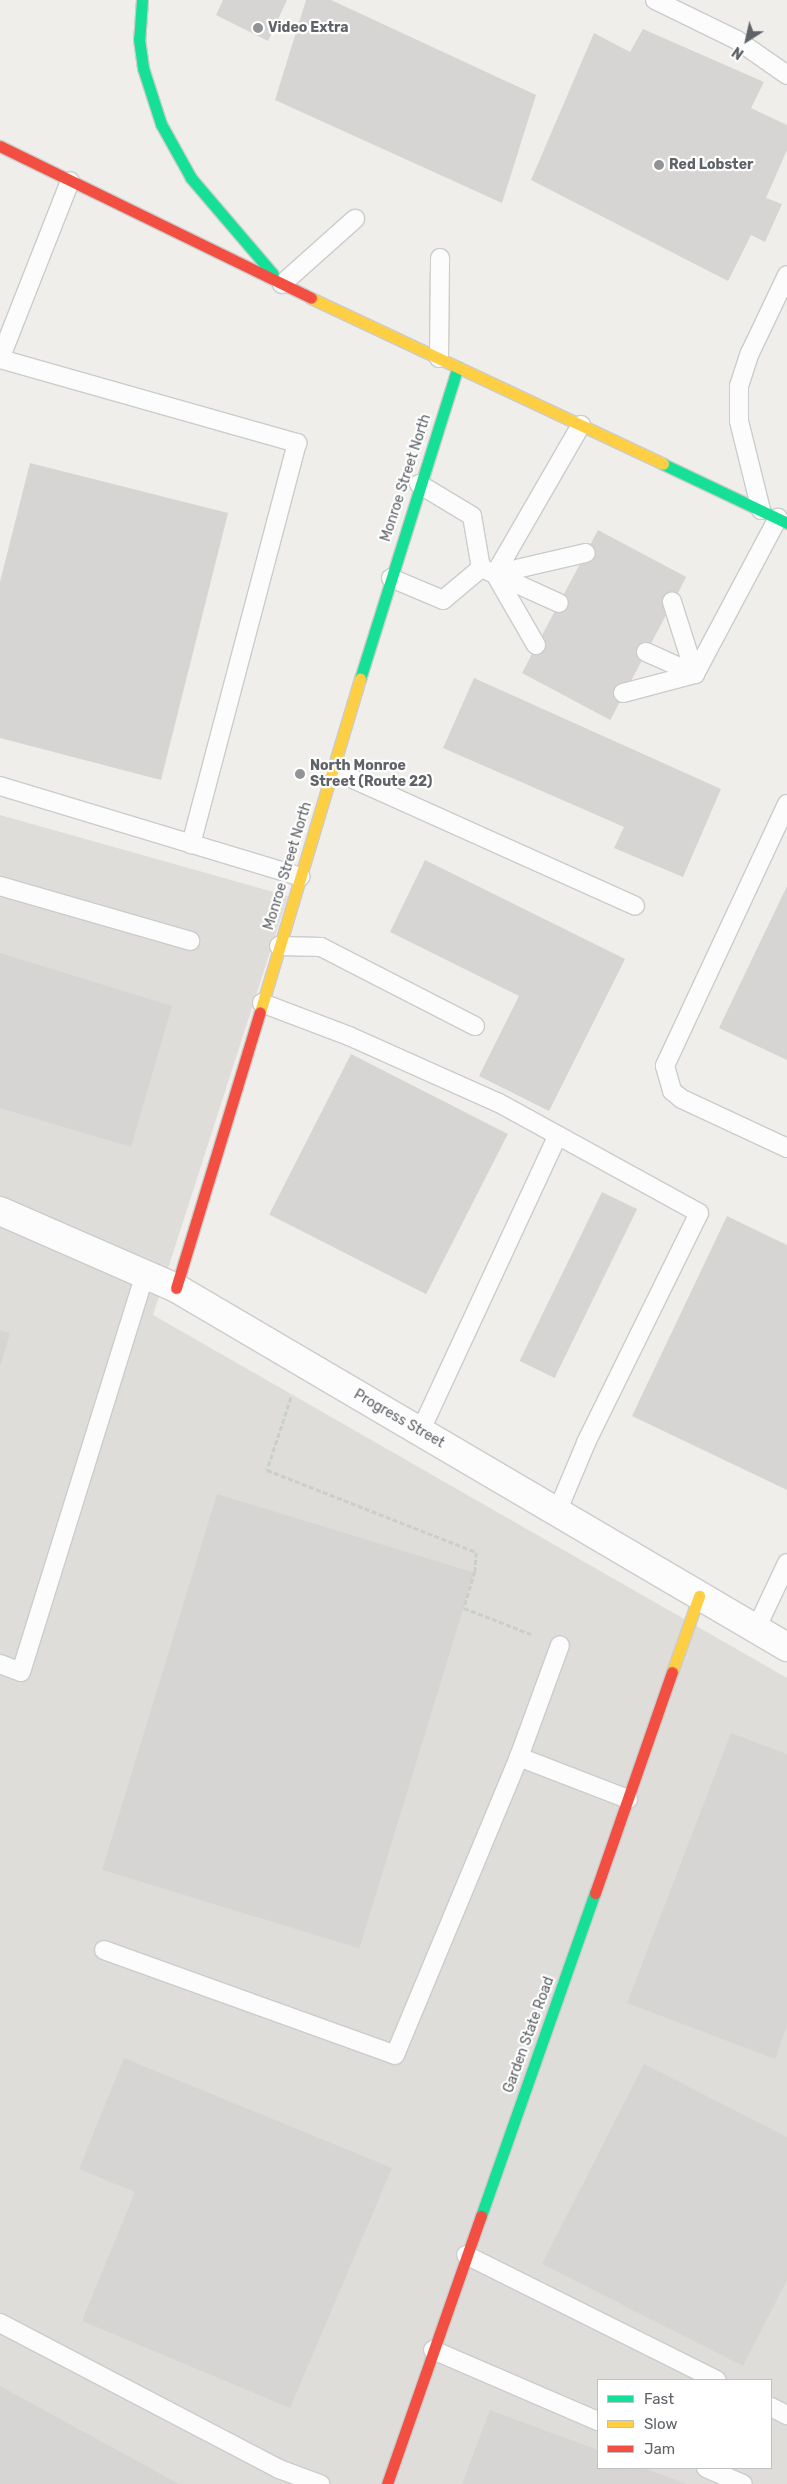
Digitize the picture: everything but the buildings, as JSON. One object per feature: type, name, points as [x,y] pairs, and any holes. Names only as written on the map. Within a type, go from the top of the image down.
[{"type":"main road","points":[[142,0],[139,39],[142,68],[150,95],[175,153],[213,206],[282,284]]},
{"type":"main road","points":[[0,146],[282,284],[782,521]]},
{"type":"main road","name":"Monroe Street North","points":[[176,1288],[390,578],[458,367]]},
{"type":"main road","name":"Garden State Road","points":[[387,2484],[699,1596]]},
{"type":"street","name":"Progress Street","points":[[0,1211],[176,1288],[787,1647]]},
{"type":"lane","points":[[655,0],[737,40],[787,75]]},
{"type":"lane","points":[[70,181],[0,359],[297,444],[191,844]]},
{"type":"lane","points":[[282,284],[355,220]]},
{"type":"lane","points":[[439,358],[440,258]]},
{"type":"lane","points":[[761,510],[739,421],[739,386],[750,353],[787,275]]},
{"type":"lane","points":[[488,571],[581,425]]},
{"type":"lane","points":[[419,484],[472,516],[488,571],[536,645]]},
{"type":"lane","points":[[623,693],[694,674],[782,521]]},
{"type":"lane","points":[[390,578],[443,600],[488,571],[586,553]]},
{"type":"lane","points":[[488,571],[559,604]]},
{"type":"lane","points":[[672,602],[694,674]]},
{"type":"lane","points":[[646,652],[694,674]]},
{"type":"lane","points":[[333,770],[635,906]]},
{"type":"lane","points":[[0,786],[301,877]]},
{"type":"lane","points":[[787,804],[665,1066],[672,1091],[682,1099],[787,1148]]},
{"type":"lane","points":[[0,886],[190,941]]},
{"type":"lane","points":[[279,946],[321,947],[476,1026]]},
{"type":"lane","points":[[262,1003],[420,1067],[499,1103],[699,1213],[586,1443],[557,1512]]},
{"type":"lane","points":[[420,1432],[558,1135]]},
{"type":"lane","points":[[0,1664],[21,1672],[145,1274]]},
{"type":"lane","points":[[756,1629],[787,1563]]},
{"type":"lane","points":[[104,1950],[395,2055],[519,1757],[560,1645]]},
{"type":"lane","points":[[519,1757],[628,1799]]},
{"type":"lane","points":[[466,2255],[715,2379]]},
{"type":"lane","points":[[0,2322],[278,2470],[320,2484]]},
{"type":"lane","points":[[433,2350],[597,2421]]},
{"type":"lane","points":[[772,2408],[787,2415]]},
{"type":"lane","points":[[708,2469],[743,2484]]},
{"type":"path","points":[[302,1362],[268,1470],[476,1552],[475,1571],[464,1608],[560,1645]]},
{"type":"shaded area","points":[[0,815],[288,896],[153,1315],[787,1678],[787,2484],[0,2484]]},
{"type":"traffic: fast","points":[[142,0],[139,39],[143,68],[161,124],[191,178],[273,274]]},
{"type":"traffic: fast","points":[[360,679],[458,367]]},
{"type":"traffic: fast","points":[[663,464],[787,523]]},
{"type":"traffic: fast","points":[[481,2216],[595,1893]]},
{"type":"traffic: slow","points":[[311,298],[663,464]]},
{"type":"traffic: slow","points":[[260,1012],[360,679]]},
{"type":"traffic: slow","points":[[672,1672],[699,1596]]},
{"type":"traffic: jam","points":[[0,146],[311,298]]},
{"type":"traffic: jam","points":[[176,1288],[260,1012]]},
{"type":"traffic: jam","points":[[595,1893],[672,1672]]},
{"type":"traffic: jam","points":[[387,2484],[481,2216]]},
{"type":"place","name":"Video Extra","points":[[258,28]]},
{"type":"place","name":"Red Lobster","points":[[659,165]]},
{"type":"place","name":"North Monroe Street (Route 22)","points":[[300,774]]}]
